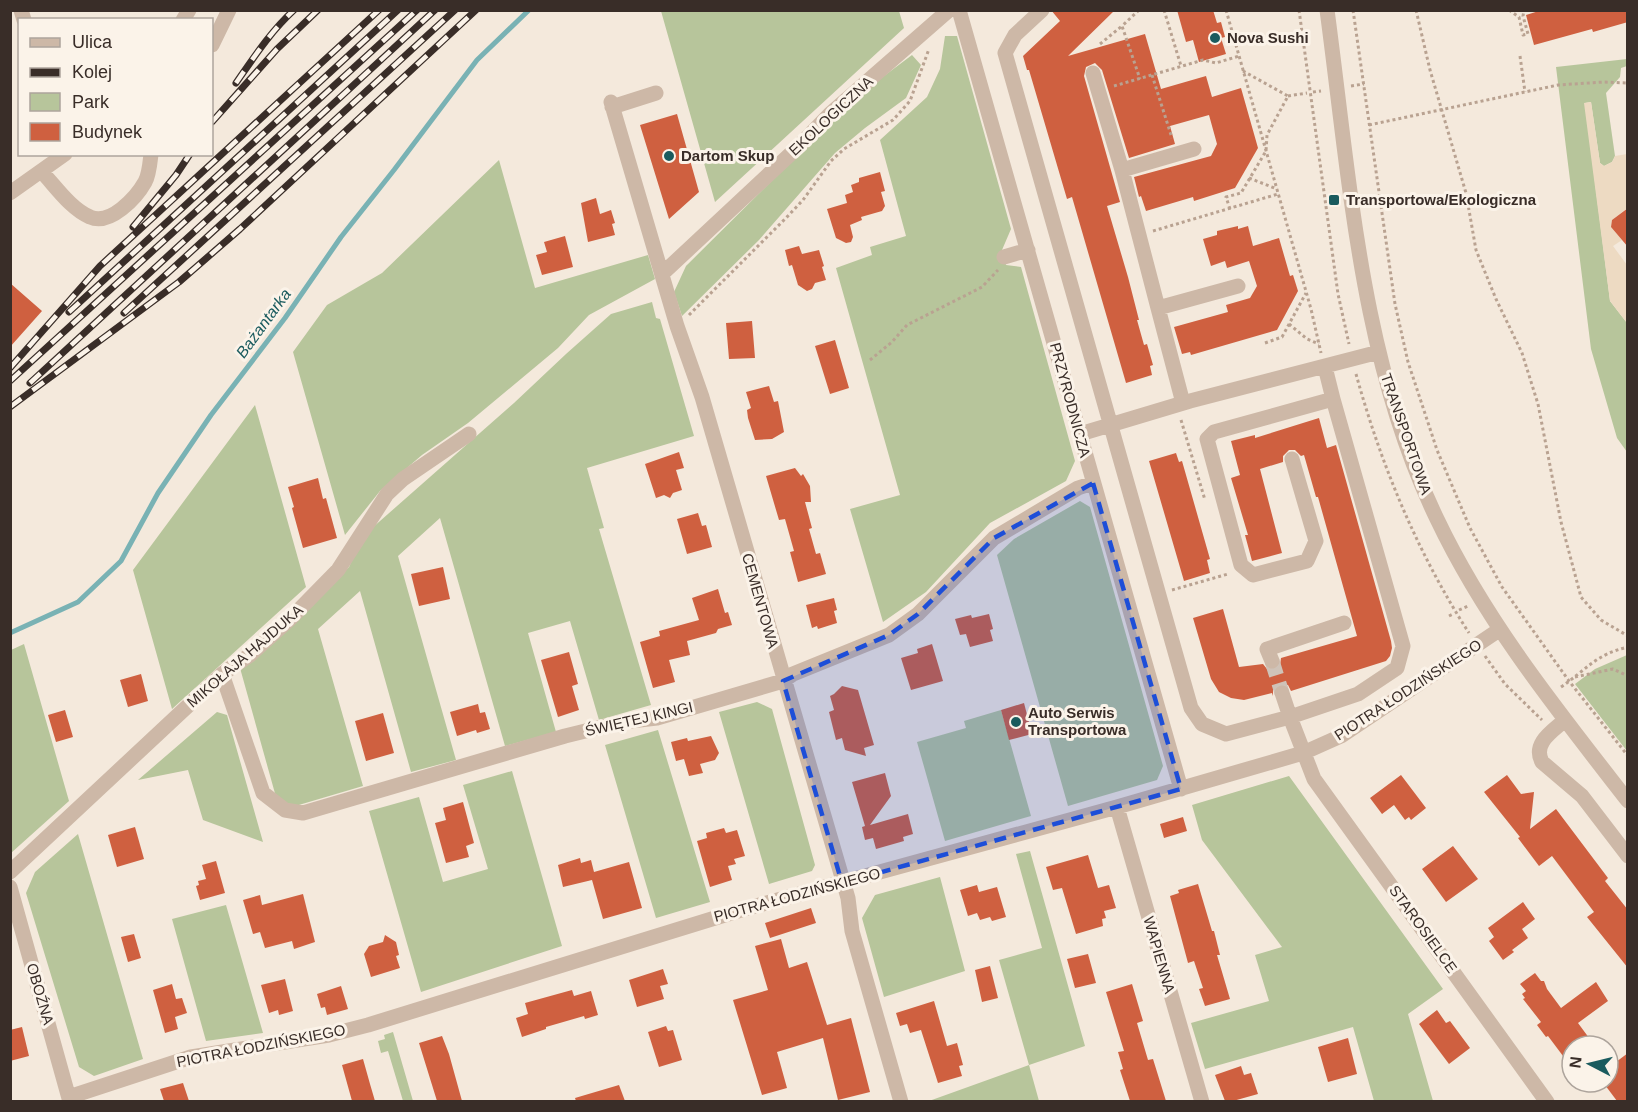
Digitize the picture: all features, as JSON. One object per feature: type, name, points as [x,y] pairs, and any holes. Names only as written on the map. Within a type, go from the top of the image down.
[{"type":"street","points":[[213,43],[229,10]]},
{"type":"street","name":"EKOLOGICZNA","points":[[662,274],[798,147],[830,114],[950,10]]},
{"type":"street","name":"PRZYRODNICZA","points":[[959,10],[1181,789]]},
{"type":"street","points":[[1042,10],[1015,35],[1005,53],[1191,708],[1202,724],[1226,734],[1290,717],[1358,694],[1397,668],[1403,646],[1325,367]]},
{"type":"street","name":"TRANSPORTOWA","points":[[1327,10],[1364,281],[1379,352],[1399,420],[1436,519],[1479,599],[1500,630],[1547,696],[1628,801]]},
{"type":"street","points":[[1093,73],[1122,170],[1180,404]]},
{"type":"street","name":"CEMENTOWA","points":[[656,93],[612,104],[677,326],[702,397],[848,898],[852,931],[901,1101]]},
{"type":"street","points":[[1122,170],[1194,150]]},
{"type":"street","points":[[10,194],[62,156]]},
{"type":"street","points":[[42,172],[71,204],[91,218],[110,217],[121,210],[146,181],[152,156]]},
{"type":"street","points":[[1004,257],[1028,250]]},
{"type":"street","points":[[1158,308],[1238,286]]},
{"type":"street","points":[[1080,434],[1180,404],[1379,352]]},
{"type":"street","points":[[1292,459],[1316,541],[1307,561],[1253,574],[1241,565],[1207,439],[1215,432],[1333,399]]},
{"type":"street","name":"MIKOŁAJA HAJDUKA","points":[[10,872],[222,674],[250,655],[289,620],[338,570],[387,494],[404,479],[469,434]]},
{"type":"street","name":"ŚWIĘTEJ KINGI","points":[[222,674],[262,793],[285,810],[303,813],[565,736],[622,722],[657,718],[783,681],[793,674],[890,635],[918,614],[994,538],[1078,488],[1093,483]]},
{"type":"street","points":[[1272,661],[1268,649],[1344,623]]},
{"type":"street","name":"PIOTRA ŁODZIŃSKIEGO","points":[[69,1099],[191,1057],[329,1035],[358,1027],[730,913],[1117,807],[1303,753],[1341,736],[1500,630]]},
{"type":"street","name":"STAROSIELCE","points":[[1282,693],[1314,779],[1547,1101]]},
{"type":"street","points":[[1565,720],[1542,742],[1539,757],[1582,796],[1628,856]]},
{"type":"street","name":"WAPIENNA","points":[[1117,807],[1202,1101]]},
{"type":"street","name":"OBOŹNA","points":[[10,887],[69,1099]]},
{"type":"path","points":[[1100,44],[1139,10]]},
{"type":"path","points":[[1164,10],[1181,66]]},
{"type":"path","points":[[1226,10],[1325,367]]},
{"type":"path","points":[[1353,10],[1395,304],[1408,362],[1437,450],[1470,528],[1502,587],[1569,681],[1627,755]]},
{"type":"path","points":[[1416,10],[1430,70],[1466,193],[1476,250],[1522,353],[1538,404],[1561,522],[1581,597],[1601,620],[1628,636]]},
{"type":"path","points":[[1509,10],[1519,17],[1523,35],[1528,34],[1523,16],[1524,10]]},
{"type":"path","points":[[677,326],[803,200],[831,161],[861,137],[893,120],[910,101],[930,49],[935,24]]},
{"type":"path","points":[[1122,26],[1140,79]]},
{"type":"path","points":[[1098,91],[1203,60],[1216,63],[1239,56]]},
{"type":"path","points":[[1520,56],[1525,93]]},
{"type":"path","points":[[1243,71],[1288,96],[1307,93]]},
{"type":"path","points":[[1152,75],[1177,154]]},
{"type":"path","points":[[1369,125],[1558,85],[1628,83]]},
{"type":"path","points":[[1230,208],[1226,197],[1241,193],[1266,150],[1267,135],[1288,96]]},
{"type":"path","points":[[1249,178],[1277,189]]},
{"type":"path","points":[[1139,235],[1278,194]]},
{"type":"path","points":[[870,360],[892,342],[907,325],[982,287],[998,270],[1004,257]]},
{"type":"path","points":[[1265,343],[1282,337],[1306,293]]},
{"type":"path","points":[[1290,324],[1307,339],[1319,344]]},
{"type":"path","points":[[1180,404],[1207,506]]},
{"type":"path","points":[[1159,593],[1227,574],[1224,563]]},
{"type":"path","points":[[1547,696],[1588,664],[1603,655],[1628,647]]},
{"type":"path","points":[[1574,677],[1613,669],[1628,676]]},
{"type":"highlighted area","points":[[1093,483],[1181,789],[842,883],[783,681],[889,635],[918,614],[994,538]]},
{"type":"green space","points":[[661,11],[899,11],[904,28],[715,202]]},
{"type":"green space","points":[[945,36],[957,36],[1011,229],[1002,250],[1006,265],[1021,267],[1075,461],[1066,481],[990,523],[926,592],[883,622],[850,509],[900,495],[836,268],[872,255],[870,247],[906,236],[880,140],[927,97],[940,69]]},
{"type":"green space","points":[[912,55],[921,65],[906,98],[835,153],[759,240],[682,316],[674,292],[686,266],[856,97]]},
{"type":"green space","points":[[1627,59],[1627,66],[1621,68],[1620,77],[1606,93],[1615,156],[1612,162],[1604,166],[1600,163],[1591,102],[1585,103],[1610,301],[1627,323],[1627,452],[1617,438],[1591,349],[1556,67]]},
{"type":"green space","points":[[499,160],[535,288],[648,255],[655,279],[589,315],[558,348],[468,423],[422,455],[380,491],[345,535],[293,352],[327,305],[382,273]]},
{"type":"green space","points":[[652,302],[656,318],[660,319],[694,436],[587,468],[604,528],[599,529],[651,705],[599,720],[570,621],[528,633],[556,732],[505,746],[440,518],[398,556],[456,760],[411,772],[360,591],[318,629],[363,786],[292,807],[276,797],[240,668],[275,642],[349,567],[363,536],[611,314]]},
{"type":"green space","points":[[255,405],[306,587],[172,709],[133,570]]},
{"type":"green space","points":[[1080,501],[1090,507],[1163,766],[1157,780],[1068,806],[997,555],[1014,539]]},
{"type":"green space","points":[[24,644],[69,801],[11,853],[11,650]]},
{"type":"green space","points":[[1628,655],[1627,751],[1575,684],[1595,669]]},
{"type":"green space","points":[[757,702],[772,709],[815,865],[812,871],[769,884],[719,712]]},
{"type":"green space","points":[[1001,710],[1031,816],[945,841],[917,742],[966,728],[964,721]]},
{"type":"green space","points":[[217,712],[227,715],[263,842],[203,820],[188,770],[138,780]]},
{"type":"green space","points":[[658,730],[710,902],[656,918],[605,745]]},
{"type":"green space","points":[[512,771],[562,946],[421,992],[369,811],[419,797],[443,882],[488,869],[463,785]]},
{"type":"green space","points":[[1289,776],[1443,989],[1408,1014],[1433,1101],[1374,1101],[1353,1027],[1205,1069],[1191,1023],[1269,1001],[1255,955],[1282,947],[1202,840],[1192,805]]},
{"type":"green space","points":[[78,834],[143,1059],[94,1076],[79,1067],[26,893],[35,872]]},
{"type":"green space","points":[[1030,851],[1085,1046],[1029,1065],[999,960],[1042,948],[1016,854]]},
{"type":"green space","points":[[940,877],[965,971],[884,997],[862,918],[875,895]]},
{"type":"green space","points":[[226,905],[263,1033],[206,1041],[172,919]]},
{"type":"green space","points":[[393,1032],[413,1101],[403,1101],[388,1051],[381,1053],[378,1041],[385,1039],[384,1035]]},
{"type":"green space","points":[[1029,1065],[1039,1101],[929,1101]]},
{"type":"shaded area","points":[[1591,102],[1600,163],[1604,166],[1612,162],[1615,156],[1627,154],[1627,208],[1612,220],[1611,227],[1622,240],[1613,246],[1627,265],[1627,323],[1610,301],[1584,103]]},
{"type":"building","points":[[1051,10],[1115,10],[1068,56],[1145,34],[1161,89],[1206,76],[1212,97],[1241,88],[1258,148],[1235,188],[1194,201],[1193,197],[1146,211],[1141,196],[1139,197],[1134,177],[1211,156],[1217,144],[1209,115],[1170,126],[1175,144],[1129,158],[1102,70],[1095,63],[1086,67],[1084,76],[1120,202],[1107,206],[1128,277],[1144,345],[1147,344],[1153,365],[1150,366],[1152,375],[1126,383],[1072,197],[1067,199],[1023,56],[1060,21]]},
{"type":"building","points":[[1177,10],[1213,10],[1217,23],[1221,22],[1225,37],[1221,38],[1226,54],[1199,62],[1193,40],[1186,42]]},
{"type":"building","points":[[1542,10],[1628,10],[1628,22],[1534,45],[1526,15]]},
{"type":"building","name":"Dartom Skup","points":[[677,114],[699,192],[669,219],[640,125]]},
{"type":"building","points":[[880,172],[885,191],[881,192],[885,206],[882,211],[861,217],[862,220],[850,225],[853,237],[851,242],[846,243],[836,238],[827,209],[847,203],[845,195],[853,192],[851,185],[859,182],[859,178]]},
{"type":"building","points":[[596,198],[600,214],[611,210],[615,223],[612,224],[615,235],[588,242],[581,203]]},
{"type":"building","points":[[1628,208],[1628,247],[1611,227],[1612,220]]},
{"type":"building","points":[[1238,226],[1238,229],[1248,226],[1253,246],[1279,238],[1290,276],[1293,275],[1298,291],[1277,330],[1191,355],[1190,352],[1182,354],[1174,327],[1228,312],[1226,305],[1250,298],[1257,286],[1249,261],[1227,268],[1225,261],[1211,266],[1203,239],[1217,235],[1217,231]]},
{"type":"building","points":[[565,236],[573,267],[542,275],[536,255],[547,252],[544,242]]},
{"type":"building","points":[[799,246],[802,254],[819,250],[824,266],[822,267],[826,280],[815,283],[812,289],[807,291],[798,285],[792,265],[789,266],[785,250]]},
{"type":"building","points":[[10,283],[42,311],[10,347]]},
{"type":"building","points":[[752,321],[755,358],[729,359],[726,323]]},
{"type":"building","points":[[835,340],[849,388],[830,394],[815,346]]},
{"type":"building","points":[[769,386],[774,402],[778,401],[784,432],[772,439],[755,440],[748,418],[747,410],[751,408],[746,392]]},
{"type":"building","points":[[1319,418],[1327,448],[1336,445],[1391,641],[1390,656],[1386,661],[1291,691],[1288,685],[1278,684],[1273,690],[1273,696],[1272,693],[1244,700],[1231,698],[1219,692],[1211,679],[1193,618],[1223,609],[1239,667],[1263,664],[1267,669],[1275,670],[1280,666],[1281,658],[1357,636],[1304,455],[1301,456],[1295,450],[1289,450],[1283,456],[1283,462],[1260,469],[1282,553],[1252,561],[1245,535],[1248,535],[1231,478],[1240,475],[1231,441],[1255,435],[1255,438]]},
{"type":"building","points":[[679,452],[684,468],[676,470],[682,490],[673,493],[670,498],[664,495],[656,498],[645,464]]},
{"type":"building","points":[[1176,453],[1179,462],[1182,461],[1210,559],[1207,560],[1210,573],[1184,581],[1149,461]]},
{"type":"building","points":[[795,468],[801,476],[803,474],[810,486],[811,502],[805,502],[812,528],[809,529],[816,554],[820,553],[826,574],[798,582],[790,552],[794,551],[785,519],[779,520],[766,476]]},
{"type":"building","points":[[318,478],[337,538],[303,548],[288,487]]},
{"type":"building","points":[[698,513],[702,526],[706,525],[712,547],[687,554],[677,519]]},
{"type":"building","points":[[443,567],[450,599],[419,606],[411,574]]},
{"type":"building","points":[[718,589],[725,613],[728,612],[732,625],[718,629],[716,633],[687,641],[690,655],[669,660],[675,682],[653,688],[640,642],[660,636],[659,631],[699,620],[692,598]]},
{"type":"building","points":[[834,598],[837,623],[818,629],[817,626],[812,628],[806,605]]},
{"type":"building","points":[[989,614],[993,641],[970,647],[966,634],[960,635],[955,619]]},
{"type":"building","points":[[932,644],[943,681],[911,690],[901,658],[918,653],[917,649]]},
{"type":"building","points":[[569,652],[578,684],[572,686],[579,710],[558,717],[541,660]]},
{"type":"building","points":[[141,674],[148,701],[128,707],[120,680]]},
{"type":"building","points":[[842,686],[858,690],[874,745],[864,748],[866,756],[845,750],[842,738],[836,740],[829,712],[834,710],[830,696]]},
{"type":"building","name":"Auto Serwis Transportowa","points":[[1024,703],[1032,734],[1009,740],[1001,710]]},
{"type":"building","points":[[478,704],[480,713],[485,712],[490,729],[477,733],[476,730],[457,736],[450,712]]},
{"type":"building","points":[[65,710],[73,737],[56,742],[48,715]]},
{"type":"building","points":[[383,713],[394,753],[366,761],[355,721]]},
{"type":"building","points":[[711,736],[719,753],[715,760],[700,764],[703,773],[689,776],[684,759],[676,761],[671,742]]},
{"type":"building","points":[[885,773],[891,796],[870,825],[908,814],[913,834],[903,837],[904,841],[876,849],[873,838],[865,840],[862,827],[865,826],[852,782]]},
{"type":"building","points":[[1401,775],[1426,808],[1411,820],[1409,817],[1405,820],[1394,805],[1382,814],[1370,798]]},
{"type":"building","points":[[1507,775],[1521,794],[1534,792],[1530,829],[1556,809],[1608,878],[1605,881],[1628,910],[1628,968],[1587,917],[1594,912],[1552,856],[1539,866],[1518,838],[1520,837],[1484,792]]},
{"type":"building","points":[[463,802],[474,843],[466,846],[469,857],[446,863],[435,823],[446,820],[443,808]]},
{"type":"building","points":[[1183,817],[1187,831],[1164,838],[1160,824]]},
{"type":"building","points":[[135,827],[144,859],[117,867],[108,835]]},
{"type":"building","points":[[724,828],[726,833],[737,830],[745,856],[734,859],[736,864],[728,866],[732,880],[710,887],[697,841],[707,838],[706,833]]},
{"type":"building","points":[[1453,846],[1478,879],[1446,902],[1422,869]]},
{"type":"building","points":[[1088,855],[1098,888],[1109,885],[1116,908],[1104,911],[1106,918],[1102,919],[1103,926],[1076,934],[1062,888],[1053,890],[1046,867]]},
{"type":"building","points":[[580,858],[581,863],[591,860],[594,872],[629,862],[642,908],[603,919],[592,880],[563,887],[558,865]]},
{"type":"building","points":[[216,861],[225,893],[200,900],[196,886],[199,885],[198,881],[206,879],[202,865]]},
{"type":"building","points":[[1198,884],[1212,931],[1214,931],[1220,955],[1217,955],[1230,999],[1205,1006],[1199,989],[1203,988],[1194,961],[1188,963],[1170,896],[1179,893],[1178,890]]},
{"type":"building","points":[[977,885],[979,892],[997,887],[1006,917],[992,921],[990,917],[980,920],[977,913],[968,916],[960,890]]},
{"type":"building","points":[[303,894],[315,942],[294,949],[292,941],[265,948],[260,932],[253,934],[243,900],[260,895],[262,905]]},
{"type":"building","points":[[1523,902],[1535,919],[1522,929],[1528,938],[1503,960],[1489,941],[1494,937],[1488,928]]},
{"type":"building","points":[[811,908],[816,923],[770,938],[765,923]]},
{"type":"building","points":[[134,934],[141,958],[128,962],[121,937]]},
{"type":"building","points":[[385,935],[396,942],[399,955],[396,956],[400,968],[371,977],[364,954],[369,946],[383,942]]},
{"type":"building","points":[[781,939],[789,968],[807,962],[827,1025],[851,1018],[870,1092],[838,1100],[823,1038],[777,1052],[787,1088],[762,1095],[733,1000],[768,990],[755,946]]},
{"type":"building","points":[[1088,954],[1096,983],[1075,988],[1067,959]]},
{"type":"building","points":[[990,966],[998,998],[982,1002],[975,970]]},
{"type":"building","points":[[663,969],[668,984],[660,986],[664,999],[637,1007],[629,980]]},
{"type":"building","points":[[1535,973],[1541,981],[1544,981],[1561,1008],[1596,982],[1608,1001],[1578,1023],[1586,1034],[1560,1034],[1560,1052],[1537,1025],[1541,1022],[1523,999],[1525,998],[1522,994],[1526,991],[1520,984]]},
{"type":"building","points":[[285,979],[293,1011],[279,1015],[278,1010],[269,1013],[261,985]]},
{"type":"building","points":[[172,984],[176,999],[182,998],[187,1013],[175,1017],[178,1029],[165,1033],[153,990]]},
{"type":"building","points":[[1132,984],[1143,1021],[1137,1023],[1148,1060],[1153,1059],[1166,1101],[1130,1101],[1120,1070],[1123,1069],[1118,1052],[1124,1051],[1106,992]]},
{"type":"building","points":[[341,986],[348,1009],[327,1015],[325,1007],[321,1008],[317,994]]},
{"type":"building","points":[[572,990],[574,996],[591,991],[598,1015],[585,1019],[584,1016],[546,1027],[546,1029],[522,1037],[516,1018],[528,1014],[525,1003]]},
{"type":"building","points":[[934,1001],[947,1046],[957,1043],[963,1065],[959,1066],[962,1076],[938,1083],[921,1030],[910,1033],[907,1024],[900,1026],[896,1013]]},
{"type":"building","points":[[1437,1010],[1446,1023],[1450,1021],[1470,1048],[1449,1064],[1419,1024]]},
{"type":"building","points":[[666,1026],[668,1031],[673,1030],[682,1060],[659,1067],[648,1032]]},
{"type":"building","points":[[22,1027],[29,1056],[10,1061],[10,1030]]},
{"type":"building","points":[[442,1036],[462,1101],[437,1101],[419,1043]]},
{"type":"building","points":[[1348,1038],[1357,1074],[1328,1082],[1318,1047]]},
{"type":"building","points":[[1628,1053],[1628,1101],[1617,1101],[1612,1094],[1620,1094],[1620,1059]]},
{"type":"building","points":[[363,1059],[375,1101],[352,1101],[342,1065]]},
{"type":"building","points":[[1241,1066],[1244,1075],[1251,1073],[1258,1094],[1225,1101],[1215,1075]]},
{"type":"building","points":[[183,1083],[189,1101],[164,1101],[160,1089]]},
{"type":"building","points":[[619,1085],[625,1101],[576,1101],[575,1098]]},
{"type":"waterway","name":"Bażantarka","points":[[10,633],[78,602],[121,561],[158,493],[211,415],[285,318],[341,237],[477,60],[529,10]]},
{"type":"tunnel","points":[[1272,661],[1282,693]]},
{"type":"railway","points":[[236,83],[270,35],[294,10]]},
{"type":"railway","points":[[213,121],[277,49],[318,10]]},
{"type":"railway","points":[[10,368],[100,266],[379,10]]},
{"type":"railway","points":[[69,312],[398,10]]},
{"type":"railway","points":[[10,381],[417,10]]},
{"type":"railway","points":[[30,383],[435,10]]},
{"type":"railway","points":[[124,313],[455,10]]},
{"type":"railway","points":[[10,407],[179,282],[240,229],[476,10]]},
{"type":"railway","points":[[133,227],[189,156]]},
{"type":"place","name":"Nova Sushi","points":[[1215,38]]},
{"type":"place","name":"Dartom Skup","points":[[669,156]]},
{"type":"place","name":"Transportowa/Ekologiczna","points":[[1334,200]]},
{"type":"place","name":"Auto Serwis Transportowa","points":[[1016,722]]}]
